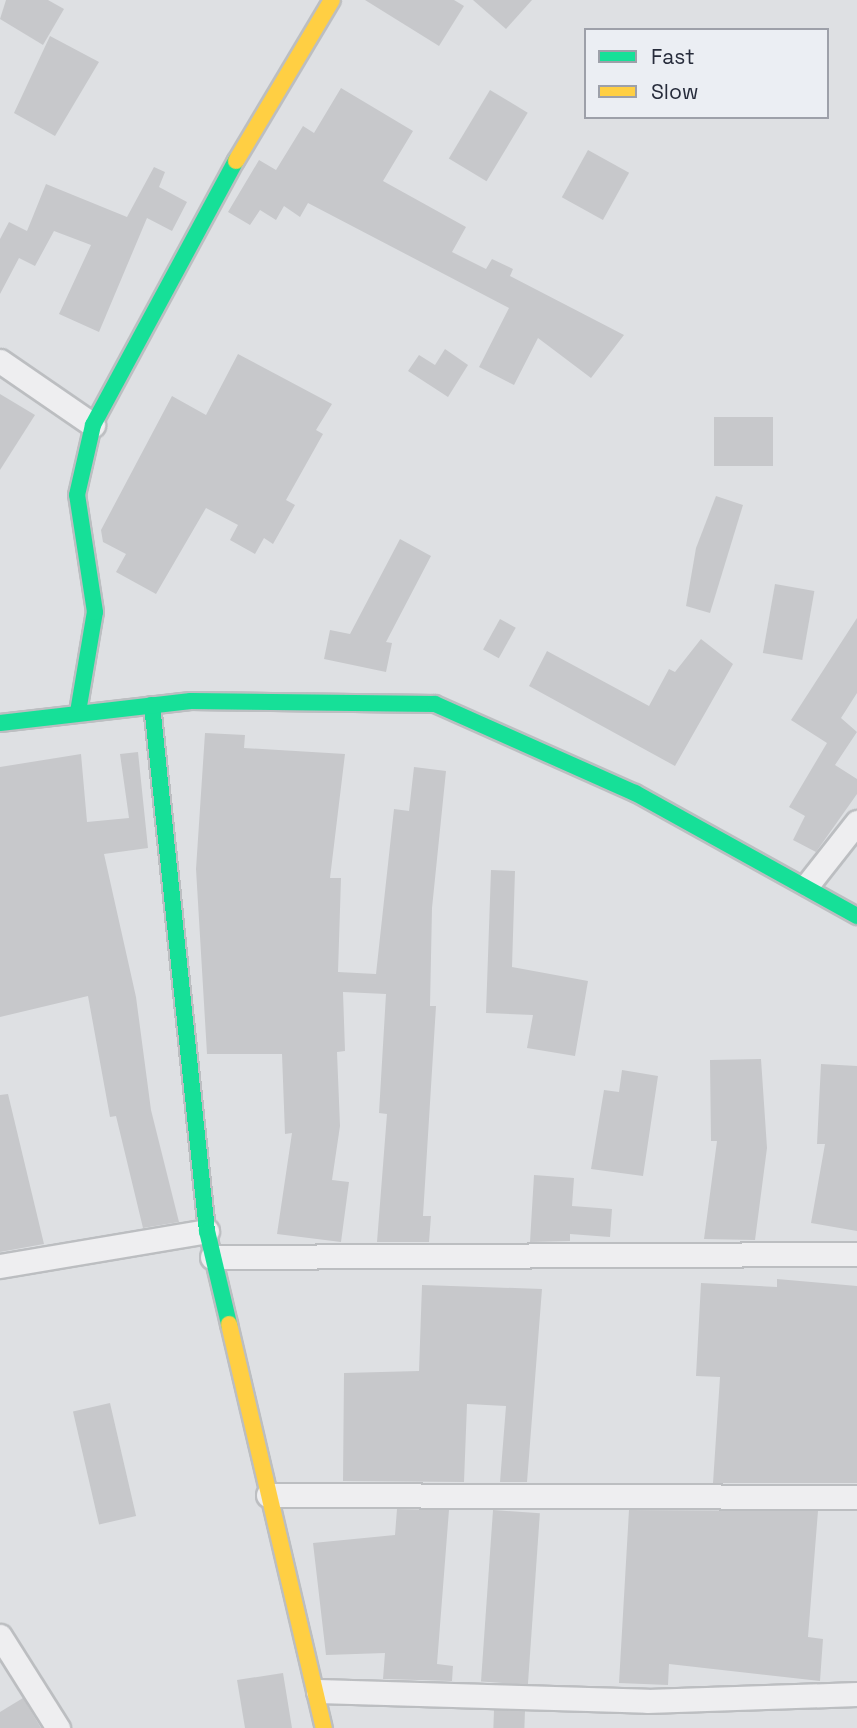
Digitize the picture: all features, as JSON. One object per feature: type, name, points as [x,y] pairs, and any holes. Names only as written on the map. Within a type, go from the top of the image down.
[{"type":"street","points":[[78,712],[95,612],[77,495],[93,425],[215,197],[332,0]]},
{"type":"street","points":[[0,361],[93,425]]},
{"type":"street","points":[[0,723],[152,705],[435,704],[635,793],[808,884],[857,916]]},
{"type":"street","points":[[152,705],[207,1231],[268,1495],[318,1691],[324,1728]]},
{"type":"street","points":[[808,884],[857,822]]},
{"type":"street","points":[[0,1266],[207,1231]]},
{"type":"street","points":[[212,1257],[857,1254]]},
{"type":"street","points":[[268,1495],[857,1497]]},
{"type":"street","points":[[0,1636],[58,1728]]},
{"type":"street","points":[[318,1691],[646,1701],[857,1694]]},
{"type":"building","points":[[6,0],[48,0],[64,9],[43,45],[0,19]]},
{"type":"building","points":[[365,0],[454,0],[464,6],[439,46]]},
{"type":"building","points":[[473,0],[532,0],[506,29]]},
{"type":"building","points":[[50,36],[99,62],[55,136],[14,113]]},
{"type":"building","points":[[341,88],[413,131],[383,181],[466,227],[452,252],[486,269],[492,259],[513,269],[510,276],[624,335],[591,378],[538,338],[514,385],[479,367],[509,308],[308,203],[300,217],[284,206],[276,220],[260,210],[250,225],[228,212],[259,160],[276,170],[303,126],[314,133]]},
{"type":"building","points":[[490,90],[528,113],[487,181],[449,159]]},
{"type":"building","points":[[588,150],[629,173],[603,220],[562,197]]},
{"type":"building","points":[[154,167],[165,172],[159,187],[187,202],[172,231],[147,218],[99,332],[59,314],[91,245],[54,231],[35,266],[19,258],[0,294],[0,239],[9,222],[27,231],[46,184],[127,217]]},
{"type":"building","points":[[445,349],[468,365],[448,397],[408,371],[419,355],[435,365]]},
{"type":"building","points":[[238,354],[332,404],[316,430],[323,434],[286,500],[295,505],[273,544],[264,538],[255,554],[230,540],[238,525],[206,508],[156,594],[116,572],[126,554],[103,542],[101,530],[172,396],[206,415]]},
{"type":"building","points":[[0,394],[35,415],[0,470]]},
{"type":"building","points":[[714,417],[773,417],[773,466],[714,466]]},
{"type":"building","points":[[716,496],[743,505],[710,613],[686,606],[696,548]]},
{"type":"building","points":[[400,539],[431,556],[386,642],[392,643],[386,672],[324,659],[330,630],[350,634]]},
{"type":"building","points":[[775,584],[814,591],[802,660],[763,653]]},
{"type":"building","points":[[857,618],[857,693],[841,718],[857,732],[835,765],[857,779],[857,794],[816,852],[793,840],[805,816],[789,807],[827,743],[791,720]]},
{"type":"building","points":[[500,619],[516,628],[499,658],[483,650]]},
{"type":"building","points":[[701,639],[733,664],[675,766],[529,686],[547,651],[649,706],[669,669],[675,672]]},
{"type":"building","points":[[205,733],[245,735],[244,748],[345,754],[330,878],[341,878],[338,972],[376,974],[394,809],[409,811],[414,767],[446,771],[432,908],[430,1006],[436,1006],[423,1216],[431,1216],[429,1242],[377,1242],[387,1114],[379,1113],[386,994],[343,992],[345,1051],[337,1052],[340,1126],[332,1180],[349,1182],[341,1242],[277,1234],[292,1133],[285,1134],[282,1054],[207,1054],[196,869]]},
{"type":"building","points":[[138,752],[148,848],[104,854],[136,997],[151,1110],[179,1222],[143,1228],[116,1116],[110,1117],[88,996],[0,1017],[0,767],[81,754],[87,822],[129,818],[120,754]]},
{"type":"building","points":[[491,870],[515,871],[512,967],[588,981],[575,1056],[527,1048],[533,1015],[486,1013]]},
{"type":"building","points":[[761,1059],[767,1148],[755,1240],[704,1239],[717,1141],[711,1141],[710,1060]]},
{"type":"building","points":[[821,1064],[857,1066],[857,1231],[811,1223],[825,1144],[817,1144]]},
{"type":"building","points":[[622,1070],[658,1076],[643,1176],[591,1169],[604,1090],[619,1092]]},
{"type":"building","points":[[8,1094],[44,1244],[0,1252],[0,1095]]},
{"type":"building","points":[[534,1175],[574,1178],[572,1206],[612,1209],[610,1237],[570,1234],[570,1241],[530,1242]]},
{"type":"building","points":[[777,1279],[857,1286],[857,1483],[713,1483],[720,1377],[696,1376],[701,1283],[777,1287]]},
{"type":"building","points":[[422,1285],[542,1289],[527,1482],[500,1482],[506,1406],[467,1404],[464,1482],[343,1481],[344,1373],[419,1371]]},
{"type":"building","points":[[110,1403],[136,1516],[99,1525],[73,1412]]},
{"type":"building","points":[[397,1509],[449,1510],[437,1664],[453,1666],[452,1681],[383,1679],[385,1653],[326,1655],[313,1543],[395,1535]]},
{"type":"building","points":[[493,1510],[540,1513],[528,1685],[481,1682]]},
{"type":"building","points":[[629,1510],[818,1511],[808,1637],[823,1639],[820,1681],[669,1664],[668,1685],[619,1683]]},
{"type":"building","points":[[283,1673],[292,1728],[245,1728],[237,1680]]},
{"type":"building","points":[[23,1698],[41,1728],[0,1728],[0,1712]]},
{"type":"building","points":[[494,1710],[525,1711],[524,1728],[493,1728]]},
{"type":"traffic: fast","points":[[78,712],[95,612],[77,495],[93,425],[236,161]]},
{"type":"traffic: fast","points":[[0,723],[191,701],[435,704],[635,793],[857,916]]},
{"type":"traffic: fast","points":[[152,705],[207,1231],[229,1324]]},
{"type":"traffic: slow","points":[[236,161],[332,0]]},
{"type":"traffic: slow","points":[[229,1324],[324,1728]]}]
